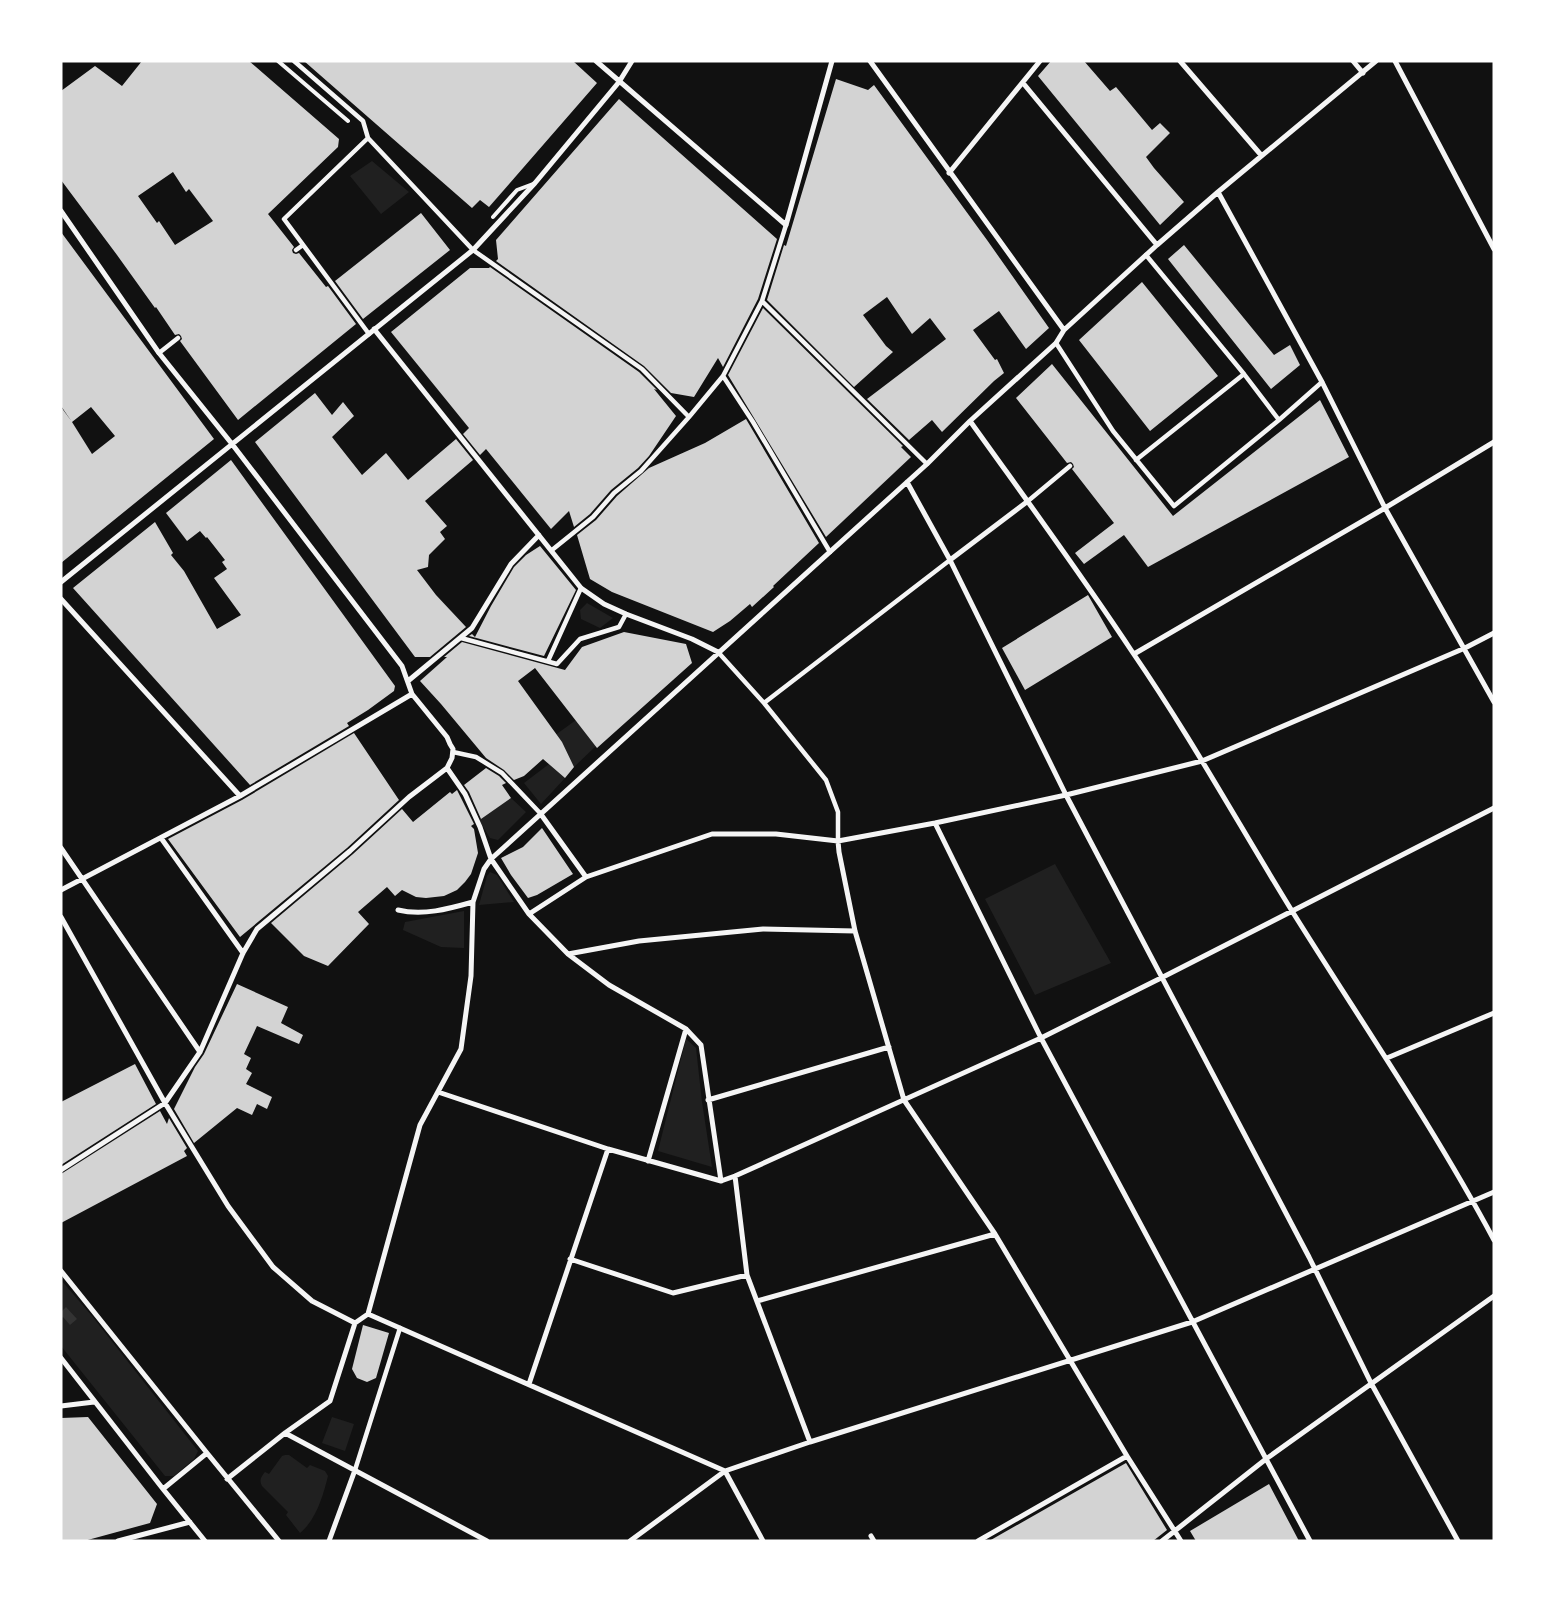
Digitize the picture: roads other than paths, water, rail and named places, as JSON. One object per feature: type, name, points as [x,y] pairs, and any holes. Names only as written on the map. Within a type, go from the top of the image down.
[{"type":"street","points":[[294,61],[363,120],[368,138],[473,250],[642,369],[689,417]]},
{"type":"street","points":[[596,61],[786,225]]},
{"type":"street","points":[[61,582],[473,250],[535,184],[619,82],[632,61]]},
{"type":"street","points":[[552,550],[593,517],[614,493],[640,471],[723,376],[762,301],[786,225],[832,61]]},
{"type":"street","points":[[870,61],[1064,330]]},
{"type":"street","points":[[949,173],[1040,61]]},
{"type":"street","points":[[1180,61],[1261,154]]},
{"type":"street","points":[[1353,61],[1363,73]]},
{"type":"street","points":[[227,1479],[285,1433],[330,1401],[355,1323],[368,1314],[420,1125],[461,1049],[471,976],[473,902],[484,869],[491,859],[927,464],[1056,343],[1064,330],[1157,244],[1261,154],[1376,61]]},
{"type":"street","points":[[1395,61],[1494,249]]},
{"type":"street","points":[[1023,83],[1157,244]]},
{"type":"street","points":[[367,335],[284,219],[368,138]]},
{"type":"street","points":[[1218,192],[1322,382],[1385,508],[1494,702]]},
{"type":"street","points":[[61,211],[159,353],[232,444],[402,666],[412,694],[447,737],[452,749],[452,758],[447,768],[409,797],[350,851],[257,929],[244,953],[200,1052],[165,1103],[61,1170]]},
{"type":"street","points":[[296,250],[303,244]]},
{"type":"street","points":[[1146,254],[1279,420]]},
{"type":"street","points":[[762,301],[927,464]]},
{"type":"street","points":[[374,329],[581,588],[604,604],[692,639],[718,652],[764,703],[826,780],[838,812],[839,852],[855,931],[904,1100],[995,1234],[1070,1362],[1181,1541]]},
{"type":"street","points":[[159,353],[178,338]]},
{"type":"street","points":[[1056,343],[1113,431],[1174,506],[1279,420],[1322,382]]},
{"type":"street","points":[[1136,460],[1244,374]]},
{"type":"street","points":[[723,376],[753,422],[830,552]]},
{"type":"street","points":[[970,422],[1028,501],[1134,654],[1202,761],[1292,911],[1387,1058],[1473,1201],[1494,1240]]},
{"type":"street","points":[[1108,435],[1113,431]]},
{"type":"street","points":[[1134,654],[1385,508],[1494,442]]},
{"type":"street","points":[[764,703],[1028,501],[1070,466]]},
{"type":"street","points":[[907,482],[950,560],[1066,794],[1315,1268],[1372,1383],[1458,1541]]},
{"type":"street","points":[[408,681],[472,628],[511,564],[539,535]]},
{"type":"street","points":[[548,661],[581,588]]},
{"type":"street","points":[[61,599],[240,796]]},
{"type":"street","points":[[461,638],[557,664],[580,638],[619,627],[626,614]]},
{"type":"street","points":[[530,914],[586,877],[712,834],[776,834],[838,841],[935,823],[1202,761],[1465,648],[1494,633]]},
{"type":"street","points":[[61,890],[240,796],[412,694]]},
{"type":"street","points":[[452,752],[476,757],[502,773],[540,813],[586,877]]},
{"type":"street","points":[[447,768],[465,794],[480,827],[491,859],[530,914],[568,954],[609,985],[686,1029],[701,1045],[720,1181]]},
{"type":"street","points":[[438,1092],[608,1149],[720,1181],[735,1176],[1041,1038],[1494,808]]},
{"type":"street","points":[[935,823],[1041,1038],[1310,1541]]},
{"type":"street","points":[[161,838],[244,953]]},
{"type":"street","points":[[61,848],[200,1052]]},
{"type":"street","points":[[398,910],[412,914],[448,909],[473,902]]},
{"type":"street","points":[[61,917],[165,1103],[228,1206],[273,1267],[312,1301],[355,1323]]},
{"type":"street","points":[[568,954],[639,940],[763,929],[855,931]]},
{"type":"street","points":[[1387,1058],[1494,1013]]},
{"type":"street","points":[[648,1161],[686,1029]]},
{"type":"street","points":[[708,1100],[889,1047]]},
{"type":"street","points":[[529,1384],[608,1149]]},
{"type":"street","points":[[735,1176],[747,1275],[810,1442]]},
{"type":"street","points":[[630,1541],[725,1471],[810,1442],[1070,1362],[1192,1322],[1494,1192]]},
{"type":"street","points":[[757,1301],[995,1234]]},
{"type":"street","points":[[570,1259],[673,1293],[747,1275]]},
{"type":"street","points":[[61,1271],[278,1541]]},
{"type":"street","points":[[1162,1541],[1266,1459],[1494,1296]]},
{"type":"street","points":[[368,1314],[725,1471],[762,1541]]},
{"type":"street","points":[[329,1541],[400,1328]]},
{"type":"street","points":[[61,1358],[205,1541]]},
{"type":"street","points":[[61,1406],[94,1402]]},
{"type":"street","points":[[285,1433],[487,1541]]},
{"type":"street","points":[[163,1490],[207,1453]]},
{"type":"street","points":[[978,1541],[1127,1456]]},
{"type":"street","points":[[118,1541],[190,1522]]},
{"type":"lane","points":[[278,61],[348,121]]},
{"type":"lane","points":[[493,217],[517,190],[535,184]]}]
